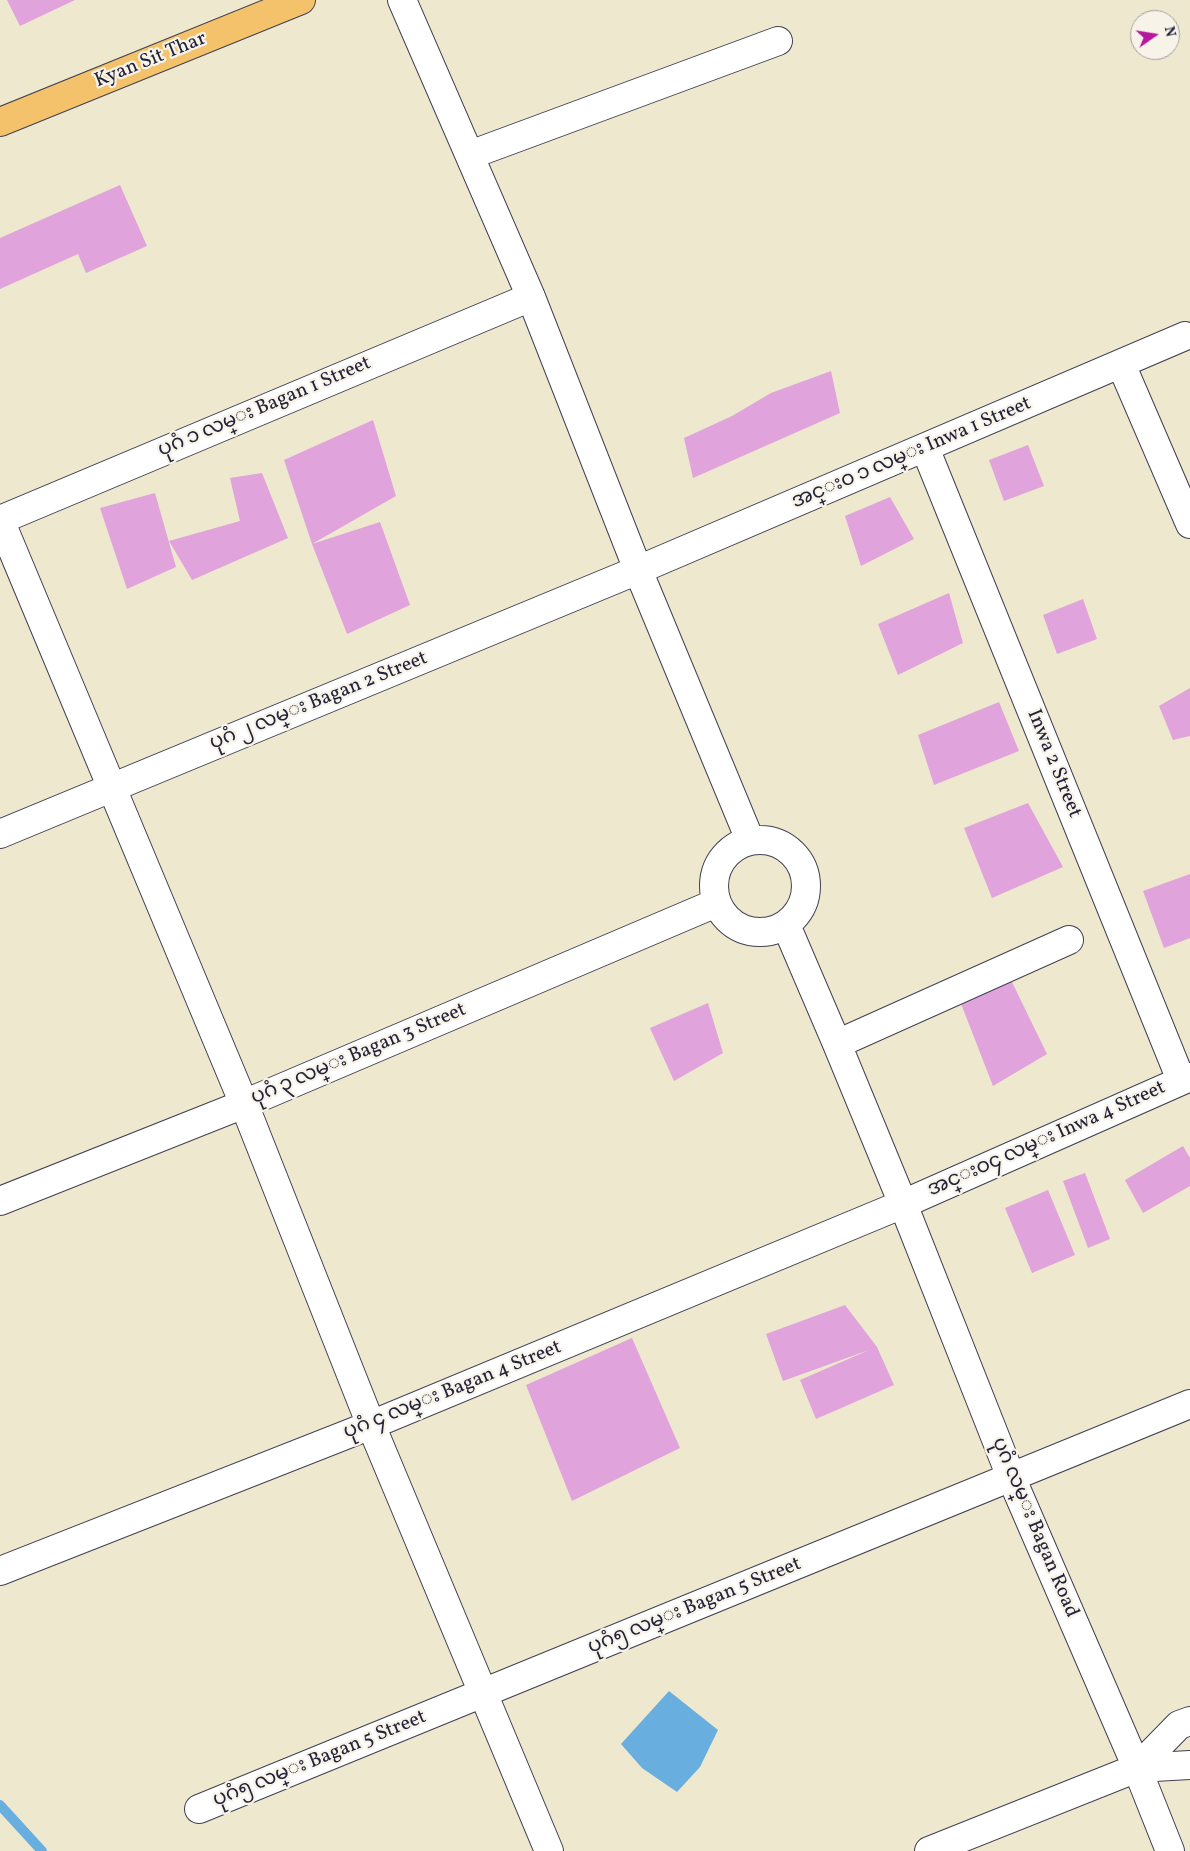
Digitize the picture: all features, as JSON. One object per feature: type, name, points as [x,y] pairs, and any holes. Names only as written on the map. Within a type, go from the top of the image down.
[{"type":"main road","name":"Kyan Sit Thar","points":[[0,122],[301,0]]},
{"type":"street","points":[[402,0],[531,297],[638,570],[750,840]]},
{"type":"street","points":[[470,155],[778,41]]},
{"type":"street","name":"ပုဂံ ၁ လမ္း Bagan 1 Street","points":[[0,520],[531,297]]},
{"type":"street","name":"အင္းဝ ၁ လမ္း Inwa 1 Street","points":[[638,570],[1184,336]]},
{"type":"street","points":[[1121,364],[1190,524]]},
{"type":"street","name":"Inwa 2 Street","points":[[925,448],[1186,1078]]},
{"type":"street","points":[[0,520],[244,1104],[371,1425],[549,1851]]},
{"type":"street","name":"ပုဂံ ၂ လမ္း Bagan 2 Street","points":[[0,834],[638,570]]},
{"type":"street","points":[[750,840],[766,840],[782,845],[794,855],[803,869],[806,883],[805,899],[797,914],[786,925],[769,932],[753,933],[737,928],[724,917],[716,903],[713,888],[719,864],[723,857],[735,846],[750,840]]},
{"type":"street","name":"ပုဂံ ၃ လမ္း Bagan 3 Street","points":[[0,1201],[244,1104],[716,903]]},
{"type":"street","name":"ပုဂံ လမ္း Bagan Road","points":[[786,925],[838,1044],[1011,1477],[1137,1768],[1170,1851]]},
{"type":"street","points":[[838,1044],[1069,940]]},
{"type":"street","name":"အင္းဝ၄ လမ္း Inwa 4 Street","points":[[903,1204],[1186,1078]]},
{"type":"street","name":"ပုဂံ ၄ လမ္း Bagan 4 Street","points":[[0,1572],[371,1425],[903,1204]]},
{"type":"street","name":"ပုဂံ၅ လမ္း Bagan 5 Street","points":[[199,1809],[1190,1404]]},
{"type":"street","points":[[1137,1768],[1179,1726],[1190,1721]]},
{"type":"street","points":[[929,1851],[1137,1768],[1190,1765]]},
{"type":"water","points":[[669,1691],[718,1730],[700,1767],[677,1792],[642,1768],[621,1744]]},
{"type":"building","points":[[7,0],[75,0],[20,26]]},
{"type":"building","points":[[120,185],[147,246],[86,273],[78,254],[0,289],[0,238]]},
{"type":"building","points":[[831,371],[840,413],[693,478],[684,438],[732,416],[771,393]]},
{"type":"building","points":[[373,420],[396,496],[312,544],[284,460]]},
{"type":"building","points":[[1028,445],[1044,486],[1004,501],[989,460]]},
{"type":"building","points":[[262,473],[288,538],[192,580],[169,541],[240,521],[230,478]]},
{"type":"building","points":[[155,493],[176,567],[127,589],[100,508]]},
{"type":"building","points":[[890,497],[914,539],[861,566],[845,516]]},
{"type":"building","points":[[380,522],[410,605],[347,634],[312,544]]},
{"type":"building","points":[[949,593],[963,643],[898,675],[878,624]]},
{"type":"building","points":[[1083,599],[1097,639],[1057,654],[1043,615]]},
{"type":"building","points":[[1190,688],[1190,736],[1173,740],[1159,706]]},
{"type":"building","points":[[999,702],[1019,751],[934,785],[918,735]]},
{"type":"building","points":[[1028,803],[1063,867],[992,898],[964,828]]},
{"type":"building","points":[[1190,874],[1190,938],[1164,948],[1143,891]]},
{"type":"building","points":[[1009,976],[1047,1054],[993,1086],[958,996]]},
{"type":"building","points":[[708,1003],[723,1053],[674,1081],[650,1028]]},
{"type":"building","points":[[1183,1146],[1190,1158],[1190,1186],[1143,1213],[1125,1180]]},
{"type":"building","points":[[1085,1173],[1110,1239],[1088,1248],[1063,1181]]},
{"type":"building","points":[[1048,1190],[1075,1255],[1032,1273],[1005,1208]]},
{"type":"building","points":[[845,1305],[877,1347],[894,1385],[816,1419],[800,1380],[869,1350],[783,1381],[766,1334]]},
{"type":"building","points":[[632,1338],[680,1448],[572,1501],[526,1385]]},
{"type":"waterway","points":[[0,1805],[42,1851]]}]
